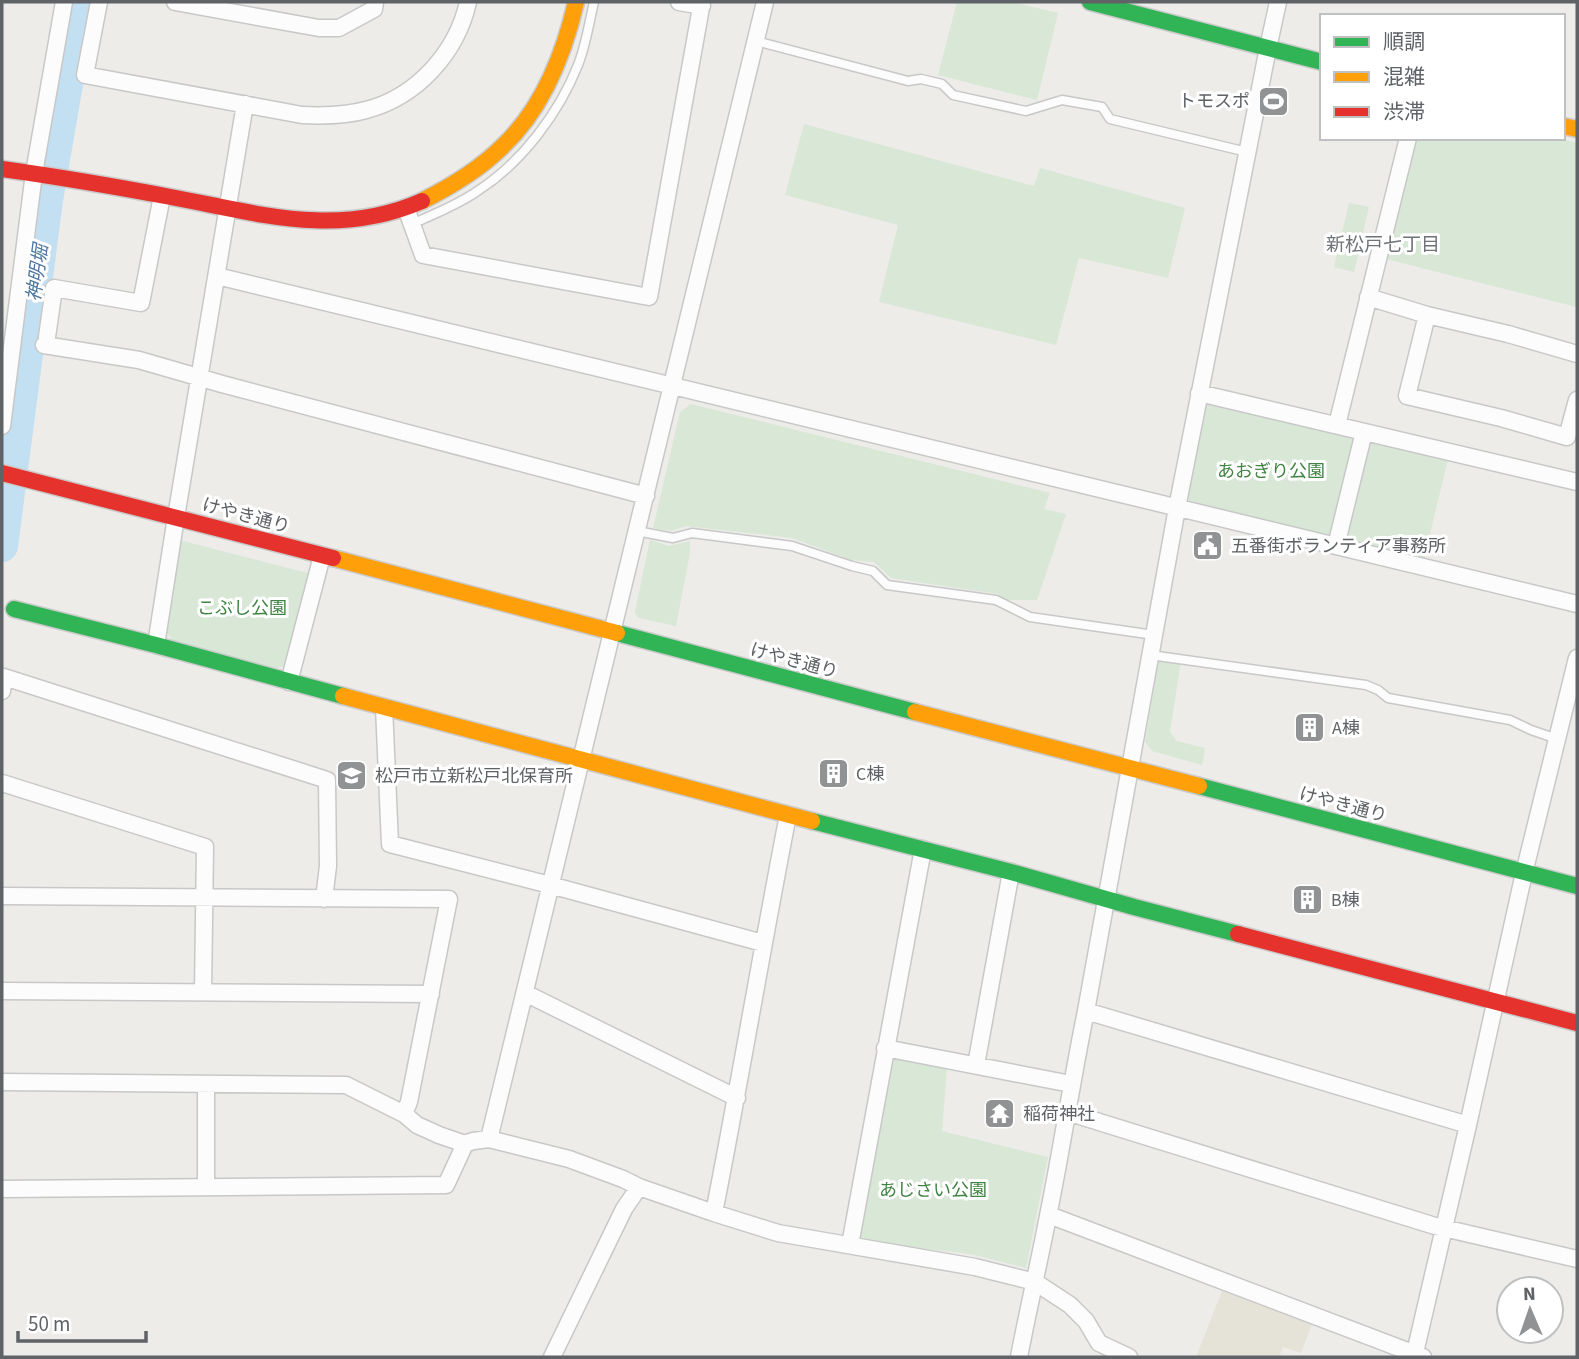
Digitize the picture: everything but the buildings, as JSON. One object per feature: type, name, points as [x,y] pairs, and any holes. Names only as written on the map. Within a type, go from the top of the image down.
[{"type":"street","points":[[2,426],[8,317],[38,173],[64,2]]},
{"type":"street","points":[[99,2],[85,75],[302,115],[323,116],[369,110],[405,92],[443,58],[464,18],[468,2]]},
{"type":"street","points":[[175,2],[319,28],[339,28],[374,9],[375,2]]},
{"type":"street","points":[[2,169],[302,220],[354,220],[382,215],[434,195],[462,179],[501,149],[530,115],[551,80],[563,53],[576,2]]},
{"type":"street","points":[[406,208],[423,255],[649,297],[672,141],[702,4],[679,2]]},
{"type":"street","points":[[489,1139],[765,2]]},
{"type":"street","points":[[1090,2],[1320,61]]},
{"type":"street","points":[[1019,1357],[1049,1215],[1177,508],[1278,2]]},
{"type":"street","points":[[156,645],[245,104]]},
{"type":"street","points":[[1337,425],[1407,140]]},
{"type":"street","points":[[162,196],[141,303],[54,288],[46,341],[139,360],[646,496]]},
{"type":"street","points":[[217,276],[1577,604]]},
{"type":"street","points":[[1368,297],[1577,354]]},
{"type":"street","points":[[1427,315],[1407,396],[1567,437],[1577,400]]},
{"type":"street","points":[[1199,393],[1577,482]]},
{"type":"street","points":[[1336,546],[1364,432]]},
{"type":"street","name":"けやき通り","points":[[2,473],[1577,886]]},
{"type":"street","points":[[289,682],[322,556]]},
{"type":"street","points":[[14,609],[1577,1023]]},
{"type":"street","points":[[1049,1215],[1418,1356],[1524,873],[1577,658]]},
{"type":"street","points":[[2,691],[4,677],[327,780],[328,866],[324,899]]},
{"type":"street","points":[[384,707],[390,844],[763,943]]},
{"type":"street","points":[[2,783],[205,847],[204,992]]},
{"type":"street","points":[[714,1213],[788,815]]},
{"type":"street","points":[[850,1245],[922,849]]},
{"type":"street","points":[[976,1065],[1011,872]]},
{"type":"street","points":[[2,896],[449,899],[409,1102],[404,1114]]},
{"type":"street","points":[[2,991],[431,994]]},
{"type":"street","points":[[525,993],[737,1098]]},
{"type":"street","points":[[1086,1011],[1468,1125]]},
{"type":"street","points":[[885,1048],[1071,1084]]},
{"type":"street","points":[[2,1082],[346,1085],[404,1114],[417,1125],[466,1144]]},
{"type":"street","points":[[206,1084],[206,1187]]},
{"type":"street","points":[[1067,1112],[1444,1228],[1577,1259]]},
{"type":"street","points":[[2,1189],[446,1185],[466,1144],[489,1139],[569,1159],[639,1187],[778,1233],[975,1266],[1035,1282],[1070,1306],[1086,1321],[1099,1343],[1129,1357]]},
{"type":"street","points":[[552,1357],[624,1209],[639,1187]]},
{"type":"lane","points":[[421,220],[455,205],[498,176],[559,109],[578,65],[594,2]]},
{"type":"lane","points":[[755,41],[908,81],[920,79],[942,84],[953,94],[1026,111],[1062,100],[1102,107],[1110,119],[1247,152]]},
{"type":"lane","points":[[540,98],[559,109]]},
{"type":"lane","points":[[637,531],[673,538],[692,533],[792,546],[873,571],[887,585],[996,600],[1030,617],[1154,635]]},
{"type":"lane","points":[[1150,655],[1366,685],[1388,698],[1510,720],[1557,739]]},
{"type":"shaded area","points":[[1222,1291],[1312,1324],[1301,1353],[1283,1347],[1279,1357],[1196,1357]]},
{"type":"green space","points":[[957,2],[1012,2],[1058,13],[1037,100],[938,75]]},
{"type":"green space","points":[[804,124],[1034,186],[1040,168],[1185,208],[1168,278],[1079,258],[1056,345],[879,302],[898,225],[785,195]]},
{"type":"green space","points":[[1414,140],[1565,140],[1577,143],[1577,307],[1386,259]]},
{"type":"green space","points":[[1349,203],[1369,207],[1354,272],[1334,267]]},
{"type":"green space","points":[[691,404],[1050,493],[1044,509],[1066,514],[1037,600],[1004,600],[998,594],[891,578],[874,562],[851,560],[792,538],[686,526],[671,531],[653,528],[680,412]]},
{"type":"green space","name":"あおぎり公園","points":[[1209,404],[1350,436],[1353,446],[1332,532],[1323,536],[1189,503],[1187,495],[1202,409]]},
{"type":"green space","points":[[1375,442],[1448,459],[1424,559],[1352,542],[1346,537],[1368,444]]},
{"type":"green space","name":"こぶし公園","points":[[179,540],[311,574],[283,666],[273,670],[172,640],[166,632]]},
{"type":"green space","points":[[650,540],[669,546],[690,541],[676,626],[636,615]]},
{"type":"green space","points":[[1159,658],[1181,661],[1170,732],[1177,741],[1205,748],[1202,765],[1152,751],[1145,742]]},
{"type":"green space","name":"あじさい公園","points":[[889,1056],[947,1068],[942,1131],[1048,1157],[1026,1268],[970,1254],[857,1241]]},
{"type":"waterway","name":"神明堀","points":[[2,546],[47,200],[81,2]]},
{"type":"traffic: fast","points":[[1090,2],[1320,61]]},
{"type":"traffic: fast","points":[[14,609],[343,696]]},
{"type":"traffic: fast","points":[[617,633],[915,712]]},
{"type":"traffic: fast","points":[[1199,786],[1577,886]]},
{"type":"traffic: fast","points":[[812,821],[1238,934]]},
{"type":"traffic: slow","points":[[422,201],[475,170],[517,131],[550,80],[576,2]]},
{"type":"traffic: slow","points":[[1565,126],[1577,129]]},
{"type":"traffic: slow","points":[[333,558],[617,633]]},
{"type":"traffic: slow","points":[[343,696],[812,821]]},
{"type":"traffic: slow","points":[[915,712],[1199,786]]},
{"type":"traffic: jam","points":[[2,169],[299,219],[330,221],[360,218],[391,212],[422,201]]},
{"type":"traffic: jam","points":[[2,473],[333,558]]},
{"type":"traffic: jam","points":[[1238,934],[1577,1023]]},
{"type":"place","name":"トモスポ","points":[[1273,101]]},
{"type":"place","name":"五番街ボランティア事務所","points":[[1208,546]]},
{"type":"place","name":"A棟","points":[[1309,728]]},
{"type":"place","name":"C棟","points":[[833,774]]},
{"type":"place","name":"松戸市立新松戸北保育所","points":[[352,776]]},
{"type":"place","name":"B棟","points":[[1308,900]]},
{"type":"place","name":"稲荷神社","points":[[1000,1114]]},
{"type":"district","name":"新松戸七丁目","points":[[1383,245]]}]
